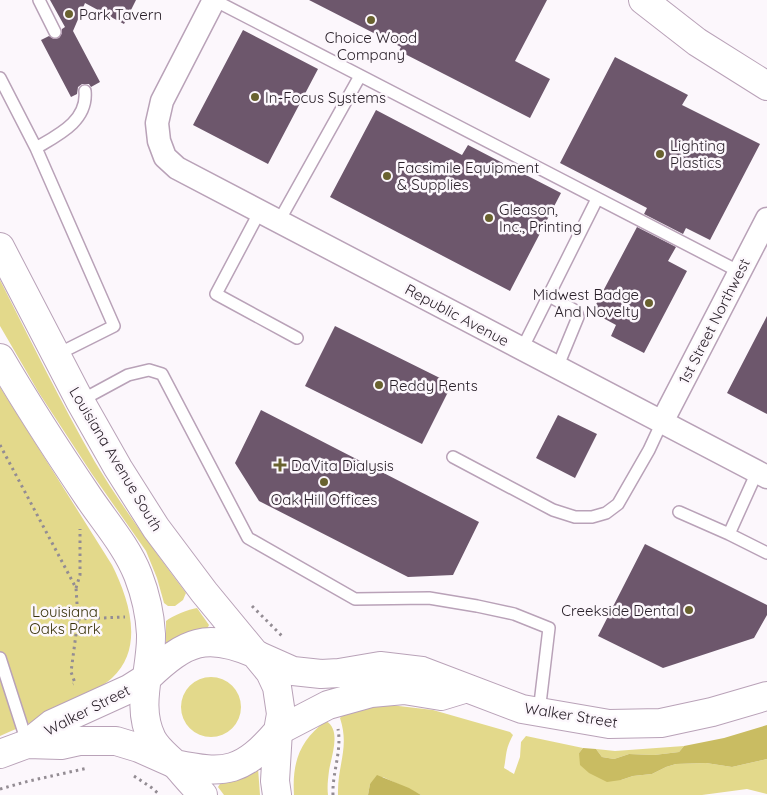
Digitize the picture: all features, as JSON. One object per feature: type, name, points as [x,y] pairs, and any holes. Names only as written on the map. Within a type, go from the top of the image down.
[{"type":"main road","points":[[643,0],[697,42],[767,86]]},
{"type":"main road","name":"Louisiana Avenue South","points":[[0,247],[80,401],[118,468],[156,528],[204,592],[257,655]]},
{"type":"main road","points":[[0,358],[37,420],[116,536],[138,575],[149,615],[151,635],[148,677],[144,693],[146,723],[157,748],[175,764],[202,795]]},
{"type":"main road","points":[[148,677],[167,659],[179,651],[202,642],[229,643],[257,655],[270,672],[277,687],[280,714],[275,781],[277,795]]},
{"type":"main road","name":"Walker Street","points":[[257,655],[293,672],[330,674],[380,666],[422,671],[522,709],[609,724],[661,722],[712,712],[767,696]]},
{"type":"main road","name":"Walker Street","points":[[0,754],[27,744],[52,724],[129,689],[148,677]]},
{"type":"main road","points":[[175,764],[214,770],[232,768],[248,760],[262,749],[278,731],[328,705],[371,693],[404,690],[441,696],[465,688]]},
{"type":"main road","name":"Walker Street","points":[[27,744],[61,745],[79,741],[116,742],[139,748],[175,764]]},
{"type":"street","name":"Republic Avenue","points":[[214,0],[162,101],[158,122],[158,141],[165,157],[177,168],[762,474]]},
{"type":"street","name":"1st Street Northwest","points":[[662,422],[767,219]]},
{"type":"lane","points":[[39,0],[55,32]]},
{"type":"lane","points":[[214,0],[740,272]]},
{"type":"lane","points":[[297,338],[216,294],[360,76]]},
{"type":"lane","points":[[0,78],[36,148],[114,326],[56,355]]},
{"type":"lane","points":[[36,148],[63,132],[77,120],[83,106],[85,91]]},
{"type":"lane","points":[[522,350],[597,199]]},
{"type":"lane","points":[[549,296],[576,311],[578,317],[557,368]]},
{"type":"lane","points":[[80,401],[128,374],[149,370],[162,374],[248,538],[355,599],[428,598],[514,614],[550,628],[539,712]]},
{"type":"lane","points":[[453,458],[553,510],[575,517],[592,517],[606,513],[618,504],[649,450],[662,422]]},
{"type":"lane","points":[[729,534],[762,474]]},
{"type":"lane","points":[[679,512],[767,553]]},
{"type":"lane","points":[[0,658],[20,716],[27,744]]},
{"type":"path","points":[[0,445],[76,588]]},
{"type":"path","points":[[67,688],[75,683],[71,672],[78,620],[76,588],[80,575],[80,528]]},
{"type":"path","points":[[250,604],[279,634],[290,642]]},
{"type":"path","points":[[78,620],[129,617]]},
{"type":"path","points":[[333,795],[334,771],[339,745],[339,730],[336,725]]},
{"type":"path","points":[[0,789],[94,767]]},
{"type":"path","points":[[130,774],[160,795]]},
{"type":"green space","points":[[0,280],[58,395],[105,479],[150,545],[186,593],[183,600],[175,606],[168,606],[164,603],[157,578],[146,551],[92,474],[39,393],[0,326]]},
{"type":"green space","name":"Louisiana Oaks Park","points":[[0,387],[112,565],[128,608],[131,638],[122,666],[112,678],[100,687],[60,709],[0,736]]},
{"type":"green space","points":[[197,608],[209,625],[207,629],[166,647],[166,621],[181,613]]},
{"type":"green space","points":[[211,677],[228,682],[236,690],[241,707],[236,724],[228,732],[211,737],[194,732],[186,724],[181,707],[186,690],[194,682]]},
{"type":"green space","points":[[390,705],[433,710],[510,732],[513,735],[507,748],[504,768],[514,774],[520,757],[521,742],[526,736],[583,748],[579,753],[621,780],[633,776],[652,774],[676,764],[706,763],[732,767],[767,759],[767,794],[747,789],[702,795],[421,795],[383,777],[370,784],[368,795],[338,795],[344,738],[340,718],[356,710]]},
{"type":"green space","points":[[326,721],[331,725],[335,737],[328,777],[328,795],[294,795],[294,773],[299,754],[309,736]]},
{"type":"green space","points":[[684,746],[679,752],[654,755],[629,754],[614,759],[602,757],[596,749],[615,751]]},
{"type":"green space","points":[[258,768],[260,795],[224,795],[218,787],[220,784],[239,779]]},
{"type":"shaded area","points":[[767,725],[767,759],[732,767],[706,763],[676,764],[652,774],[607,782],[589,773],[580,765],[579,753],[583,748],[596,749],[602,757],[614,759],[629,754],[654,755],[679,752],[684,746],[724,738]]},
{"type":"shaded area","points":[[377,775],[421,795],[368,795],[370,784]]},
{"type":"building","points":[[50,0],[136,0],[124,24],[85,3],[73,31],[100,82],[91,87],[89,84],[82,84],[78,87],[77,94],[71,97],[41,40],[49,36],[54,39],[59,38],[62,29],[65,27]]},
{"type":"building","points":[[309,0],[547,0],[515,61],[550,79],[530,118],[399,51],[401,47]]},
{"type":"building","name":"In-Focus Systems","points":[[243,30],[318,69],[268,164],[193,125]]},
{"type":"building","name":"Lighting Plastics","points":[[615,57],[688,95],[682,105],[760,144],[710,240],[686,228],[683,234],[644,214],[647,208],[560,163]]},
{"type":"building","points":[[376,110],[462,155],[468,145],[561,193],[510,291],[330,197]]},
{"type":"building","points":[[637,227],[676,247],[668,261],[687,271],[644,353],[611,336],[616,325],[592,312]]},
{"type":"building","points":[[767,316],[767,414],[727,393]]},
{"type":"building","name":"Reddy Rents","points":[[335,326],[452,384],[422,444],[305,386]]},
{"type":"building","name":"Oak Hill Offices","points":[[261,410],[479,522],[453,575],[408,577],[259,501],[235,463]]},
{"type":"building","points":[[558,415],[597,434],[575,478],[536,458]]},
{"type":"building","name":"Creekside Dental","points":[[645,544],[767,605],[767,615],[754,638],[663,668],[598,636]]},
{"type":"place","name":"Park Tavern","points":[[69,14]]},
{"type":"place","name":"Choice Wood Company","points":[[371,20]]},
{"type":"place","name":"In-Focus Systems","points":[[255,97]]},
{"type":"place","name":"Lighting Plastics","points":[[660,154]]},
{"type":"place","name":"Facsimile Equipment & Supplies","points":[[387,176]]},
{"type":"place","name":"Gleason, Inc., Printing","points":[[489,218]]},
{"type":"place","name":"Midwest Badge And Novelty","points":[[649,303]]},
{"type":"place","name":"Reddy Rents","points":[[379,385]]},
{"type":"place","name":"DaVita Dialysis","points":[[280,465]]},
{"type":"place","name":"Oak Hill Offices","points":[[324,482]]},
{"type":"place","name":"Creekside Dental","points":[[689,610]]}]
